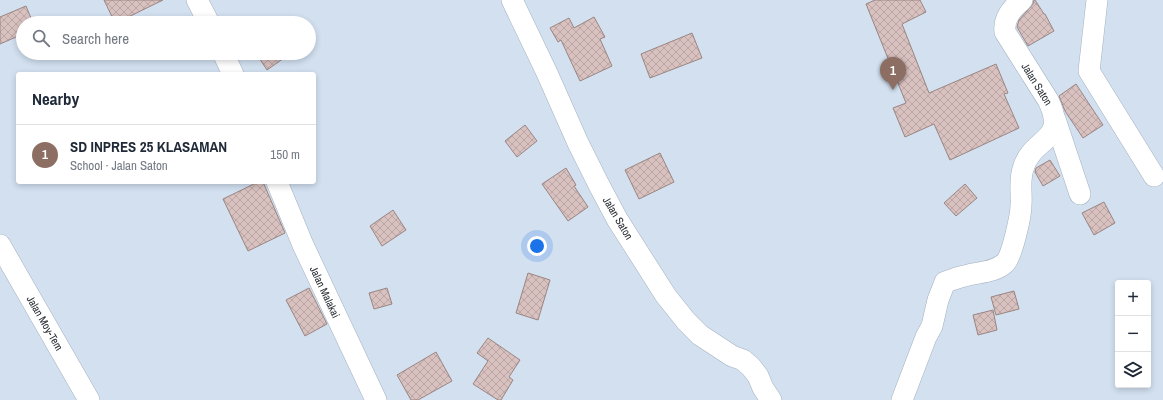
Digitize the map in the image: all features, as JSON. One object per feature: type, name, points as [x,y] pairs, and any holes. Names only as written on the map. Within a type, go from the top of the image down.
[{"type":"street","points":[[197,0],[205,16]]},
{"type":"street","name":"Jalan Saton","points":[[512,0],[547,73],[578,144],[599,185],[617,219],[666,296],[700,336],[732,356],[743,360],[751,367],[758,376],[763,388],[771,400]]},
{"type":"street","name":"Jalan Saton","points":[[902,400],[926,337],[932,326],[938,300],[945,282],[964,276],[993,271],[1006,262],[1014,243],[1021,206],[1021,181],[1023,169],[1028,158],[1054,130],[1055,119],[1048,100],[1004,32],[1004,26],[1008,14],[1022,0]]},
{"type":"street","points":[[1097,0],[1089,72],[1154,176]]},
{"type":"street","points":[[226,60],[232,72]]},
{"type":"street","points":[[1055,119],[1080,194]]},
{"type":"street","name":"Jalan Malakai","points":[[279,184],[303,245],[376,400]]},
{"type":"street","name":"Jalan Moy-Tem","points":[[0,245],[87,394],[89,400]]},
{"type":"building","points":[[104,0],[163,0],[130,16],[112,16]]},
{"type":"building","points":[[875,0],[920,0],[926,12],[902,24],[929,93],[996,64],[1008,93],[1004,94],[1019,128],[950,160],[934,124],[905,137],[893,108],[906,103],[866,4]]},
{"type":"building","points":[[1034,0],[1045,14],[1054,31],[1028,46],[1017,27],[1019,20],[1033,4]]},
{"type":"building","points":[[26,6],[30,16],[16,16],[16,37],[0,44],[0,17]]},
{"type":"building","points":[[594,17],[605,37],[600,39],[612,66],[580,81],[561,40],[558,42],[550,28],[569,18],[574,28]]},
{"type":"building","points":[[692,33],[702,58],[650,78],[641,54]]},
{"type":"building","points":[[261,60],[281,60],[267,70]]},
{"type":"building","points":[[1076,84],[1103,125],[1083,138],[1065,111],[1059,96]]},
{"type":"building","points":[[525,125],[537,141],[517,157],[505,141]]},
{"type":"building","points":[[660,153],[674,182],[639,199],[625,170]]},
{"type":"building","points":[[1050,160],[1060,176],[1043,186],[1035,172],[1036,168]]},
{"type":"building","points":[[566,168],[576,185],[574,186],[588,207],[568,221],[542,184]]},
{"type":"building","points":[[254,184],[264,184],[285,233],[248,251],[223,199]]},
{"type":"building","points":[[965,184],[977,198],[956,216],[944,203]]},
{"type":"building","points":[[1104,202],[1115,223],[1094,235],[1082,213]]},
{"type":"building","points":[[393,210],[406,230],[382,246],[370,226]]},
{"type":"building","points":[[528,273],[550,280],[538,320],[516,313]]},
{"type":"building","points":[[309,288],[327,324],[305,336],[286,300]]},
{"type":"building","points":[[387,288],[392,304],[374,309],[369,293]]},
{"type":"building","points":[[1014,291],[1019,309],[996,315],[991,297]]},
{"type":"building","points":[[993,310],[997,330],[978,335],[973,315]]},
{"type":"building","points":[[488,338],[520,360],[509,377],[513,380],[501,400],[498,400],[473,384],[488,361],[477,353]]},
{"type":"building","points":[[436,352],[452,381],[418,400],[411,400],[397,375]]},
{"type":"place","name":"SD INPRES 25 KLASAMAN","points":[[893,90]]}]
